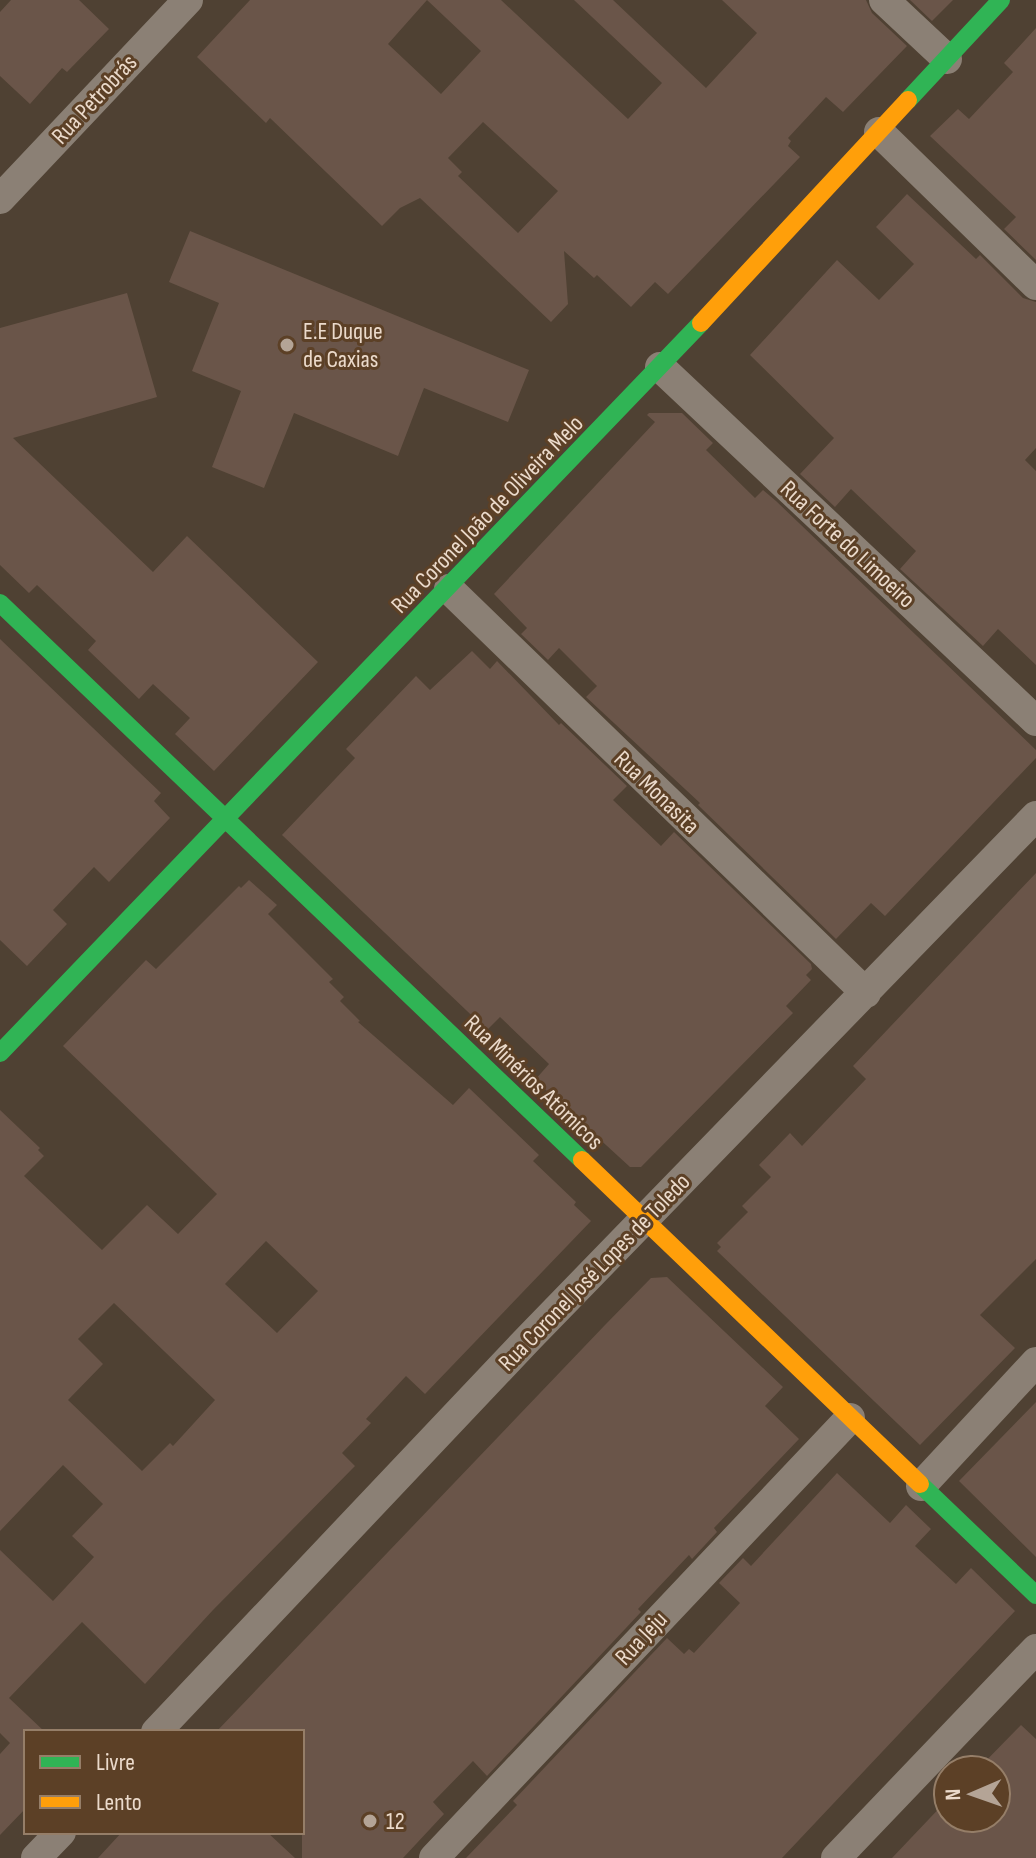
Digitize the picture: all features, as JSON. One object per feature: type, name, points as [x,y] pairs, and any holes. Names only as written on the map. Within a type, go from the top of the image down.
[{"type":"street","points":[[884,0],[947,59]]},
{"type":"street","name":"Rua Coronel João de Oliveira Melo","points":[[0,1053],[449,589],[1001,0]]},
{"type":"street","name":"Rua Petrobrás","points":[[0,199],[169,7]]},
{"type":"street","points":[[879,132],[1036,285]]},
{"type":"street","name":"Rua Forte do Limoeiro","points":[[660,367],[1036,721]]},
{"type":"street","name":"Rua Monasita","points":[[449,589],[866,993]]},
{"type":"street","name":"Rua Minérios Atômicos","points":[[0,603],[1036,1595]]},
{"type":"street","name":"Rua Coronel José Lopes de Toledo","points":[[158,1730],[644,1220],[1035,820]]},
{"type":"street","points":[[921,1486],[1036,1362]]},
{"type":"street","name":"Rua Jeju","points":[[434,1858],[850,1418]]},
{"type":"street","points":[[836,1858],[1036,1649]]},
{"type":"street","points":[[36,1858],[59,1834]]},
{"type":"building","points":[[11,0],[79,0],[109,29],[67,72],[62,68],[30,104],[0,76],[0,12]]},
{"type":"building","points":[[250,0],[427,0],[501,0],[628,119],[662,83],[574,0],[613,0],[706,88],[757,33],[722,0],[866,0],[872,13],[907,46],[843,112],[826,97],[788,138],[791,141],[788,146],[800,157],[668,294],[655,282],[631,307],[597,275],[594,278],[564,251],[568,304],[551,322],[420,198],[400,208],[382,226],[270,118],[266,123],[197,57]],"holes":[[[427,0],[481,51],[441,94],[388,44]],[[483,122],[558,191],[518,233],[458,176],[462,172],[448,158]]]},
{"type":"building","points":[[910,0],[953,0],[932,21]]},
{"type":"building","points":[[1036,28],[1036,260],[1004,229],[1016,217],[930,136],[958,109],[969,119],[1013,72],[1004,63]]},
{"type":"building","points":[[907,194],[976,259],[980,255],[1023,298],[1036,302],[1036,448],[1025,460],[1036,471],[1036,665],[998,629],[983,646],[900,569],[916,551],[851,489],[835,507],[800,474],[834,438],[750,355],[837,260],[879,300],[914,264],[876,227]]},
{"type":"building","points":[[190,231],[529,370],[508,422],[424,388],[398,456],[294,413],[264,488],[212,467],[241,391],[192,371],[219,303],[169,282]]},
{"type":"building","points":[[127,293],[157,397],[13,438],[153,572],[187,536],[318,662],[214,771],[175,734],[190,718],[153,684],[139,699],[88,650],[96,641],[37,585],[29,593],[0,565],[0,328]]},
{"type":"building","points":[[682,413],[713,443],[706,450],[755,498],[763,490],[776,501],[1036,750],[1036,758],[885,916],[871,903],[836,939],[698,805],[700,803],[586,697],[597,686],[559,648],[548,660],[521,634],[527,628],[494,594],[655,422],[647,415]]},
{"type":"building","points":[[0,639],[161,793],[154,801],[170,818],[109,882],[94,867],[53,910],[67,924],[27,966],[0,940]]},
{"type":"building","points":[[472,651],[490,669],[497,661],[559,725],[561,723],[627,786],[613,800],[661,846],[674,832],[811,964],[812,969],[806,975],[811,980],[786,1006],[793,1013],[641,1167],[630,1167],[535,1080],[549,1064],[500,1017],[487,1030],[282,835],[355,758],[346,749],[416,676],[430,690]]},
{"type":"building","points":[[1036,873],[1036,1259],[980,1315],[1015,1348],[920,1445],[717,1251],[721,1247],[717,1243],[748,1212],[742,1206],[771,1177],[759,1165],[790,1133],[802,1146],[866,1079],[853,1066]]},
{"type":"building","points":[[249,880],[277,905],[268,914],[333,979],[329,982],[344,997],[340,1001],[358,1022],[453,1105],[469,1088],[539,1155],[533,1161],[576,1202],[574,1205],[591,1221],[425,1394],[406,1376],[366,1419],[371,1423],[342,1453],[355,1466],[145,1684],[82,1622],[9,1698],[43,1730],[24,1730],[24,1810],[0,1835],[0,1754],[10,1743],[0,1733],[0,1550],[53,1601],[94,1557],[72,1536],[103,1504],[63,1465],[0,1531],[0,1110],[40,1148],[38,1150],[44,1156],[24,1176],[102,1250],[147,1205],[178,1234],[217,1194],[63,1046],[146,960],[156,969],[239,886],[241,888]],"holes":[[[266,1241],[318,1291],[277,1333],[225,1284]],[[114,1303],[215,1400],[173,1446],[170,1443],[142,1471],[68,1400],[103,1364],[78,1339]]]},
{"type":"building","points":[[667,1277],[783,1387],[765,1406],[799,1439],[714,1528],[717,1532],[692,1559],[689,1555],[638,1609],[641,1612],[487,1776],[473,1761],[433,1802],[444,1814],[403,1858],[302,1858],[304,1730],[218,1730],[651,1278]]},
{"type":"building","points":[[1036,1402],[1036,1557],[959,1481]]},
{"type":"building","points":[[837,1473],[890,1523],[906,1505],[931,1529],[915,1546],[956,1584],[971,1568],[1015,1611],[782,1858],[466,1858],[517,1805],[513,1801],[667,1638],[684,1654],[689,1649],[694,1653],[740,1603],[719,1583],[743,1558],[751,1566]]},
{"type":"building","points":[[1021,1725],[1036,1739],[1036,1858],[892,1858],[932,1816],[932,1834],[1012,1834],[1012,1754],[993,1754]]},
{"type":"building","points":[[120,1834],[269,1834],[295,1858],[98,1858]]},
{"type":"traffic: fast","points":[[908,100],[1001,0]]},
{"type":"traffic: fast","points":[[0,1053],[701,323]]},
{"type":"traffic: fast","points":[[0,603],[582,1160]]},
{"type":"traffic: fast","points":[[920,1484],[1036,1595]]},
{"type":"traffic: slow","points":[[701,323],[908,100]]},
{"type":"traffic: slow","points":[[582,1160],[920,1484]]},
{"type":"place","name":"E.E Duque de Caxias","points":[[287,345]]},
{"type":"place","name":"12","points":[[370,1821]]}]
